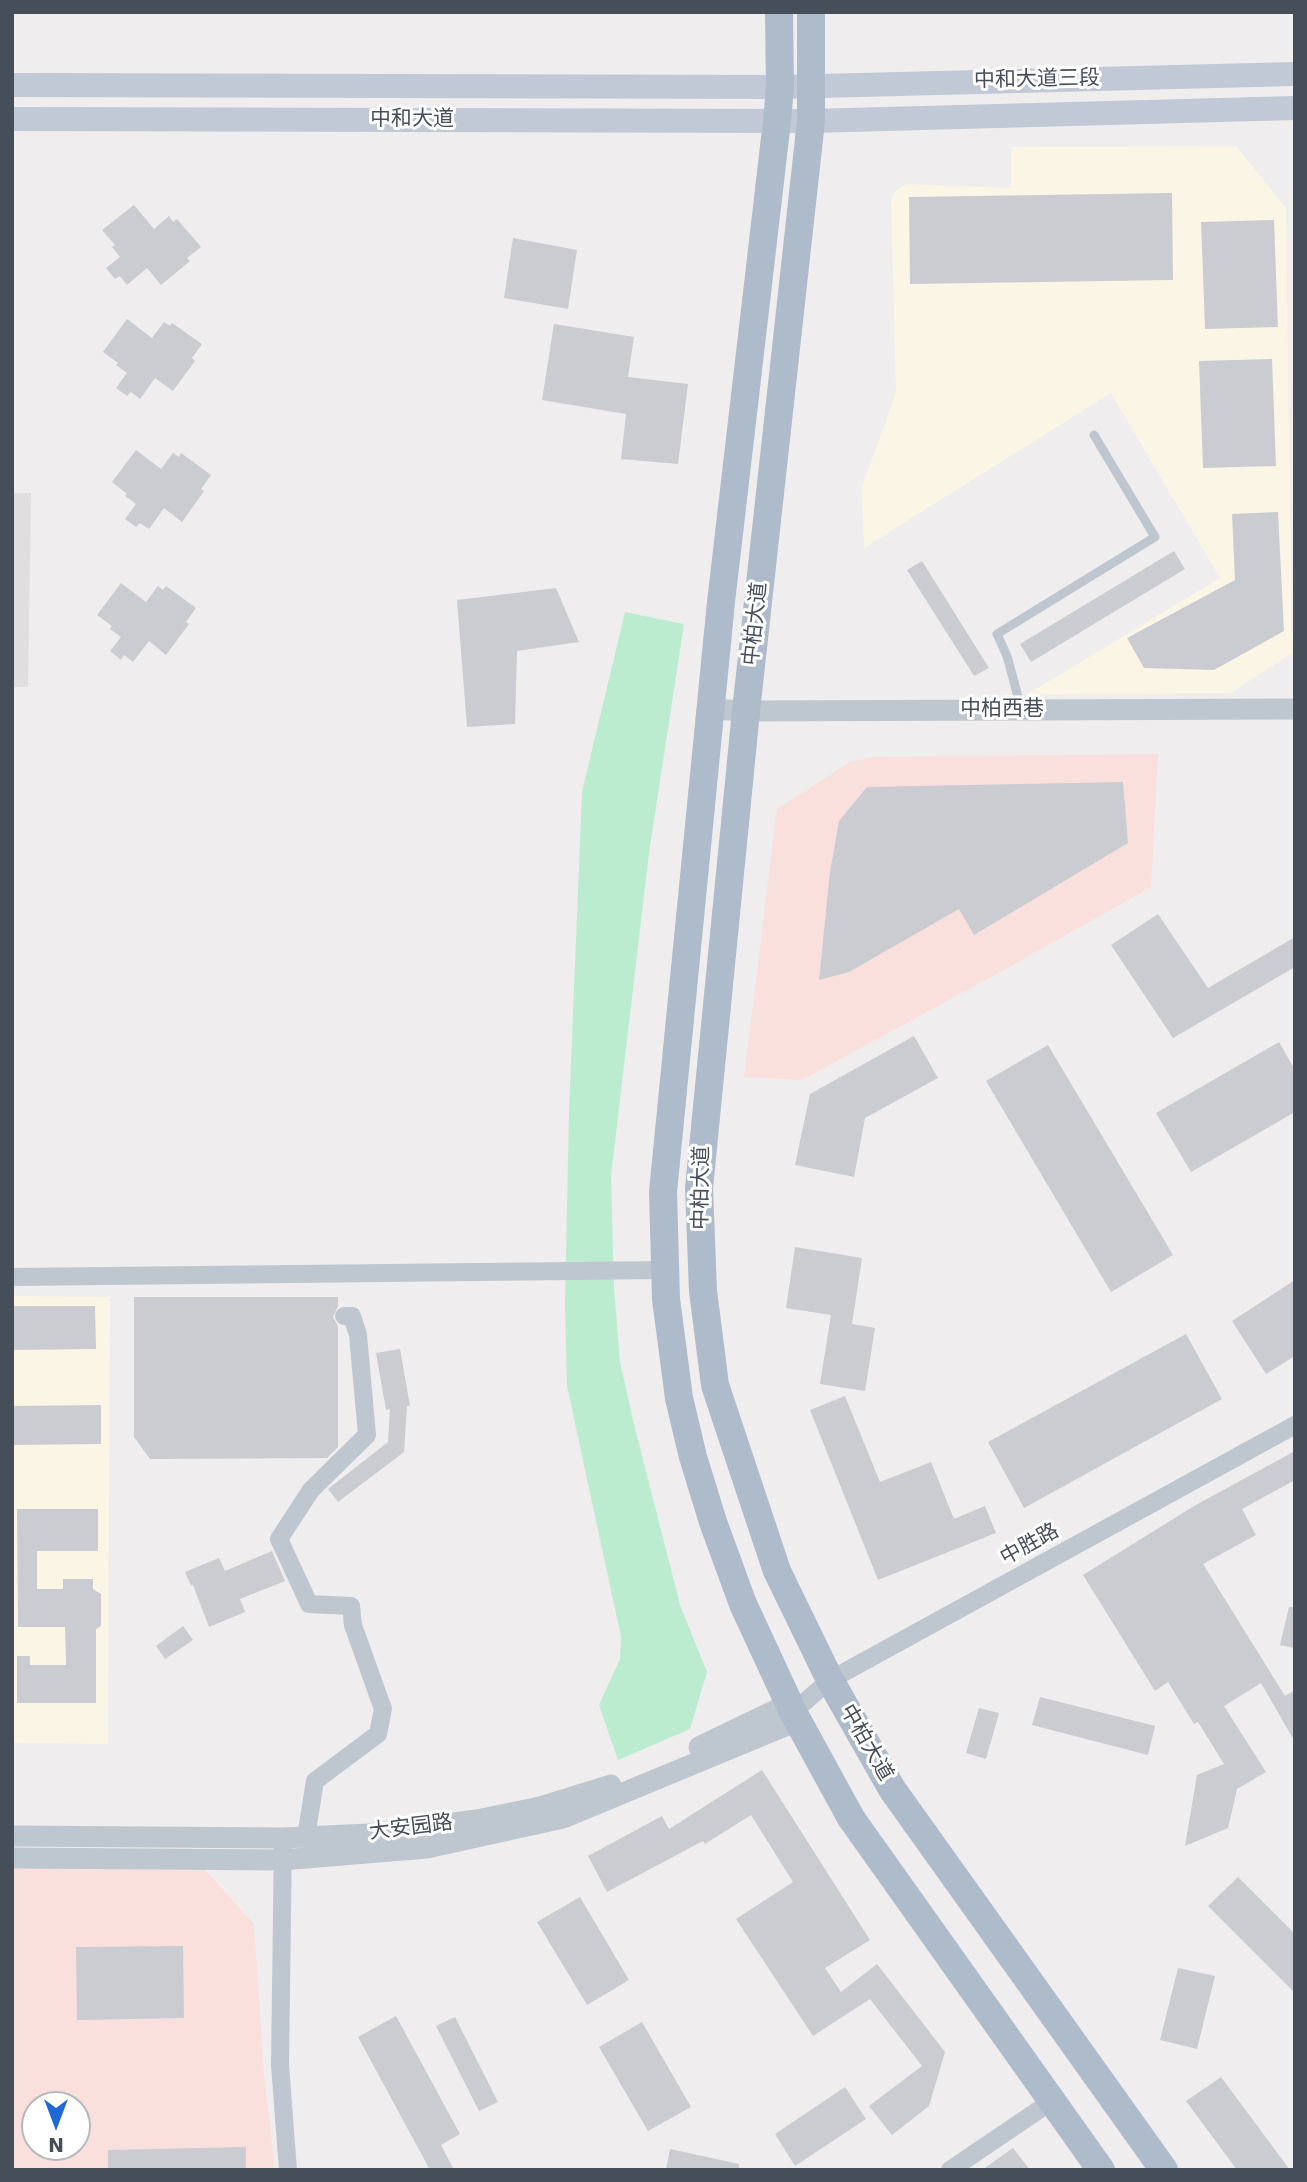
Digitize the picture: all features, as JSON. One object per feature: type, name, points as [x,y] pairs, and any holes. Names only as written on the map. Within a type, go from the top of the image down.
[{"type":"main road","name":"中柏大道","points":[[779,12],[777,121],[710,709],[663,1192],[666,1298],[679,1398],[713,1522],[743,1604],[793,1712],[851,1818],[1101,2170]]},
{"type":"main road","name":"中柏大道","points":[[811,12],[811,121],[746,711],[699,1188],[703,1290],[715,1385],[777,1571],[830,1680],[892,1789],[1164,2170]]},
{"type":"main road","name":"中和大道三段","points":[[779,87],[1295,74]]},
{"type":"main road","name":"中和大道","points":[[12,85],[779,87]]},
{"type":"main road","name":"中和大道三段","points":[[811,121],[1295,108]]},
{"type":"main road","name":"中和大道","points":[[12,119],[811,121]]},
{"type":"street","name":"中柏西巷","points":[[710,709],[1295,709]]},
{"type":"street","points":[[12,1277],[665,1270]]},
{"type":"street","points":[[306,1837],[315,1781],[378,1734],[383,1709],[353,1625],[351,1606],[309,1604],[279,1539],[311,1490],[367,1435],[358,1335],[352,1315],[344,1316]]},
{"type":"street","name":"中胜路","points":[[793,1712],[830,1680],[1295,1425]]},
{"type":"street","points":[[12,1858],[282,1860],[427,1847],[563,1818],[793,1712]]},
{"type":"street","name":"大安园路","points":[[12,1836],[283,1838],[368,1834],[477,1820],[540,1807],[612,1785],[793,1712]]},
{"type":"street","points":[[283,1838],[280,2064],[288,2170]]},
{"type":"street","points":[[950,2170],[1052,2101]]},
{"type":"lane","points":[[1021,710],[1007,656],[997,634],[1155,537],[1094,435]]},
{"type":"shaded area","points":[[1236,146],[1286,208],[1292,653],[1231,693],[1026,695],[1220,578],[1111,393],[864,548],[862,487],[896,392],[891,201],[895,191],[907,184],[1011,188],[1011,147]]},
{"type":"shaded area","points":[[12,493],[31,493],[28,687],[12,687]]},
{"type":"shaded area","points":[[1158,754],[1151,887],[802,1080],[744,1077],[777,809],[850,762],[874,757]]},
{"type":"shaded area","points":[[12,1296],[110,1297],[108,1744],[12,1743]]},
{"type":"shaded area","points":[[12,1868],[205,1870],[254,1924],[264,2073],[275,2170],[12,2170]]},
{"type":"green space","points":[[625,612],[684,624],[649,853],[611,1176],[614,1288],[620,1362],[633,1420],[680,1605],[707,1672],[690,1729],[618,1760],[599,1705],[620,1659],[621,1637],[567,1386],[565,1305],[569,1112],[582,792]]},
{"type":"building","points":[[1172,193],[1173,280],[910,284],[909,197]]},
{"type":"building","points":[[134,205],[154,229],[169,216],[173,222],[177,219],[201,247],[187,258],[190,261],[161,285],[147,268],[127,285],[120,276],[115,279],[106,268],[120,257],[112,247],[115,245],[102,230]]},
{"type":"building","points":[[1274,220],[1278,327],[1205,329],[1201,222]]},
{"type":"building","points":[[513,238],[577,250],[568,309],[504,298]]},
{"type":"building","points":[[127,319],[152,338],[164,322],[170,326],[172,323],[202,344],[192,358],[195,361],[173,391],[155,378],[140,399],[131,392],[127,396],[116,388],[127,373],[103,352]]},
{"type":"building","points":[[554,324],[634,337],[628,377],[688,384],[678,464],[621,459],[626,414],[542,400]]},
{"type":"building","points":[[1272,359],[1276,466],[1203,468],[1199,361]]},
{"type":"building","points":[[136,450],[161,469],[173,453],[179,457],[181,453],[211,475],[201,489],[204,491],[182,522],[164,508],[149,529],[140,523],[136,527],[125,519],[136,504],[112,482]]},
{"type":"building","points":[[1278,512],[1284,631],[1214,670],[1144,668],[1127,638],[1235,580],[1232,514]]},
{"type":"building","points":[[1174,551],[1185,569],[1031,662],[1020,644]]},
{"type":"building","points":[[922,561],[989,668],[974,676],[907,570]]},
{"type":"building","points":[[121,583],[146,602],[158,586],[163,590],[166,586],[196,608],[186,622],[189,624],[166,655],[149,641],[133,662],[124,655],[121,660],[110,651],[121,637],[97,615]]},
{"type":"building","points":[[556,588],[579,642],[517,651],[515,724],[467,727],[457,600]]},
{"type":"building","points":[[1123,782],[1128,843],[974,935],[959,909],[849,972],[819,980],[830,872],[839,821],[867,787]]},
{"type":"building","points":[[1158,914],[1208,988],[1295,937],[1295,967],[1173,1038],[1111,945]]},
{"type":"building","points":[[914,1036],[938,1078],[865,1118],[854,1177],[795,1165],[810,1094]]},
{"type":"building","points":[[1279,1042],[1295,1070],[1295,1112],[1191,1172],[1156,1113]]},
{"type":"building","points":[[1048,1045],[1173,1255],[1111,1292],[986,1081]]},
{"type":"building","points":[[795,1247],[862,1258],[852,1324],[875,1328],[865,1391],[820,1384],[831,1315],[786,1308]]},
{"type":"building","points":[[1295,1280],[1295,1356],[1266,1374],[1232,1321]]},
{"type":"building","points":[[134,1297],[338,1297],[338,1306],[333,1317],[338,1326],[338,1447],[327,1458],[150,1459],[134,1437]]},
{"type":"building","points":[[12,1306],[95,1306],[96,1349],[12,1350]]},
{"type":"building","points":[[1186,1334],[1222,1399],[1024,1508],[988,1442]]},
{"type":"building","points":[[400,1349],[410,1406],[407,1406],[404,1452],[338,1502],[328,1489],[388,1442],[390,1409],[386,1410],[376,1353]]},
{"type":"building","points":[[845,1396],[880,1482],[931,1462],[954,1519],[985,1506],[996,1533],[878,1580],[810,1410]]},
{"type":"building","points":[[101,1405],[101,1444],[12,1445],[12,1406]]},
{"type":"building","points":[[1295,1451],[1295,1480],[1242,1509],[1256,1535],[1203,1564],[1285,1696],[1295,1690],[1295,1742],[1261,1683],[1224,1706],[1266,1772],[1237,1789],[1228,1828],[1185,1846],[1197,1775],[1224,1764],[1198,1722],[1194,1724],[1168,1682],[1155,1691],[1083,1575],[1194,1506]]},
{"type":"building","points":[[17,1509],[98,1509],[98,1551],[37,1551],[37,1589],[63,1589],[63,1579],[93,1579],[93,1589],[101,1594],[101,1626],[96,1629],[96,1703],[17,1703],[17,1656],[30,1656],[30,1665],[66,1665],[65,1627],[18,1627]]},
{"type":"building","points":[[272,1551],[285,1581],[240,1599],[245,1612],[209,1627],[193,1585],[191,1586],[185,1572],[219,1558],[225,1571]]},
{"type":"building","points":[[1289,1607],[1295,1607],[1295,1648],[1280,1645]]},
{"type":"building","points":[[183,1626],[193,1640],[165,1659],[156,1646]]},
{"type":"building","points":[[1040,1697],[1155,1726],[1148,1755],[1032,1725]]},
{"type":"building","points":[[979,1708],[999,1713],[986,1759],[966,1753]]},
{"type":"building","points":[[762,1770],[870,1940],[825,1968],[841,1992],[877,1964],[945,2052],[929,2106],[892,2135],[869,2106],[922,2066],[870,1999],[813,2036],[736,1919],[793,1882],[751,1815],[705,1844],[703,1841],[607,1892],[588,1856],[662,1816],[669,1829]]},
{"type":"building","points":[[1238,1877],[1295,1934],[1295,1993],[1208,1906]]},
{"type":"building","points":[[580,1897],[629,1980],[587,2005],[537,1922]]},
{"type":"building","points":[[183,1946],[184,2018],[77,2020],[76,1947]]},
{"type":"building","points":[[1178,1968],[1215,1976],[1197,2049],[1160,2040]]},
{"type":"building","points":[[396,2016],[460,2134],[441,2145],[454,2170],[430,2170],[358,2037]]},
{"type":"building","points":[[455,2017],[498,2102],[479,2111],[436,2026]]},
{"type":"building","points":[[642,2022],[691,2107],[648,2131],[599,2047]]},
{"type":"building","points":[[1221,2077],[1290,2170],[1237,2170],[1186,2101]]},
{"type":"building","points":[[845,2087],[866,2119],[795,2166],[775,2134]]},
{"type":"building","points":[[246,2147],[246,2170],[108,2170],[108,2150]]},
{"type":"building","points":[[1013,2148],[1030,2170],[982,2170]]},
{"type":"building","points":[[670,2149],[739,2164],[739,2170],[666,2170]]}]
